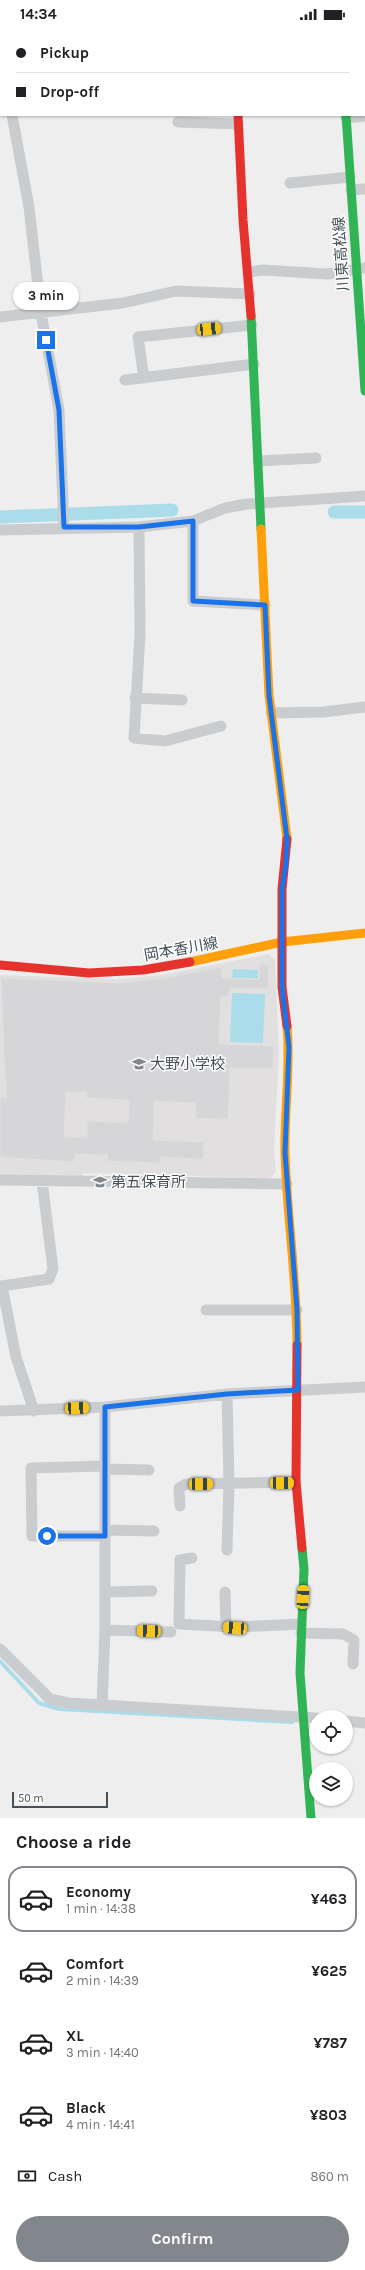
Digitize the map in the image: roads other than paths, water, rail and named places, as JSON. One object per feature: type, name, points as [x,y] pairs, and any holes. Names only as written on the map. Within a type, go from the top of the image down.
[{"type":"street","points":[[12,116],[29,207],[41,312],[59,410],[64,527]]},
{"type":"street","points":[[346,116],[365,116]]},
{"type":"street","name":"川東高松線","points":[[346,116],[351,190],[361,268],[365,391]]},
{"type":"street","points":[[178,122],[238,119],[242,220],[249,272],[252,325],[271,714],[287,839],[286,863],[282,889],[282,987],[289,1047],[285,1145],[297,1310],[298,1390],[296,1482],[304,1569],[300,1673],[311,1818]]},
{"type":"street","points":[[290,183],[350,177]]},
{"type":"street","points":[[351,190],[365,189]]},
{"type":"street","points":[[249,272],[263,270],[327,274],[361,268]]},
{"type":"street","points":[[0,317],[123,303],[176,291],[250,294]]},
{"type":"street","points":[[144,378],[138,337],[252,325]]},
{"type":"street","points":[[125,380],[254,364]]},
{"type":"street","points":[[258,461],[316,458]]},
{"type":"street","points":[[0,530],[64,527],[139,527],[193,521],[225,508],[261,503],[365,496]]},
{"type":"street","points":[[193,521],[193,601],[265,605]]},
{"type":"street","points":[[139,527],[140,634],[134,738],[164,741],[221,726]]},
{"type":"street","points":[[136,698],[182,700]]},
{"type":"street","points":[[271,714],[323,712],[365,707]]},
{"type":"street","name":"岡本香川線","points":[[0,965],[89,973],[143,970],[178,965],[282,942],[365,933]]},
{"type":"street","points":[[0,1180],[287,1184]]},
{"type":"street","points":[[34,1411],[16,1356],[2,1286],[49,1279],[53,1269],[42,1181]]},
{"type":"street","points":[[206,1310],[297,1310]]},
{"type":"street","points":[[0,1411],[34,1411],[105,1407],[227,1394],[365,1387]]},
{"type":"street","points":[[227,1394],[229,1483],[227,1550]]},
{"type":"street","points":[[102,1705],[105,1630],[105,1407]]},
{"type":"street","points":[[149,1470],[105,1468],[31,1468],[32,1536],[154,1531]]},
{"type":"street","points":[[180,1506],[179,1488],[186,1484],[296,1482]]},
{"type":"street","points":[[192,1558],[180,1560],[179,1624],[301,1629],[344,1634],[354,1640],[353,1664]]},
{"type":"street","points":[[105,1592],[152,1591]]},
{"type":"street","points":[[225,1592],[226,1627]]},
{"type":"street","points":[[105,1630],[171,1632]]},
{"type":"street","points":[[0,1649],[38,1689],[50,1699],[69,1703],[309,1717]]},
{"type":"street","points":[[353,1722],[365,1723]]},
{"type":"water","points":[[233,969],[258,970],[258,978],[232,978]]},
{"type":"water","points":[[232,993],[265,994],[263,1043],[230,1042]]},
{"type":"waterway","points":[[0,517],[172,510]]},
{"type":"waterway","points":[[334,512],[365,512]]},
{"type":"waterway","points":[[0,1661],[39,1703],[59,1709],[292,1722]]},
{"type":"place","name":"大野小学校","points":[[139,1064]]},
{"type":"place","name":"第五保育所","points":[[100,1182]]}]
